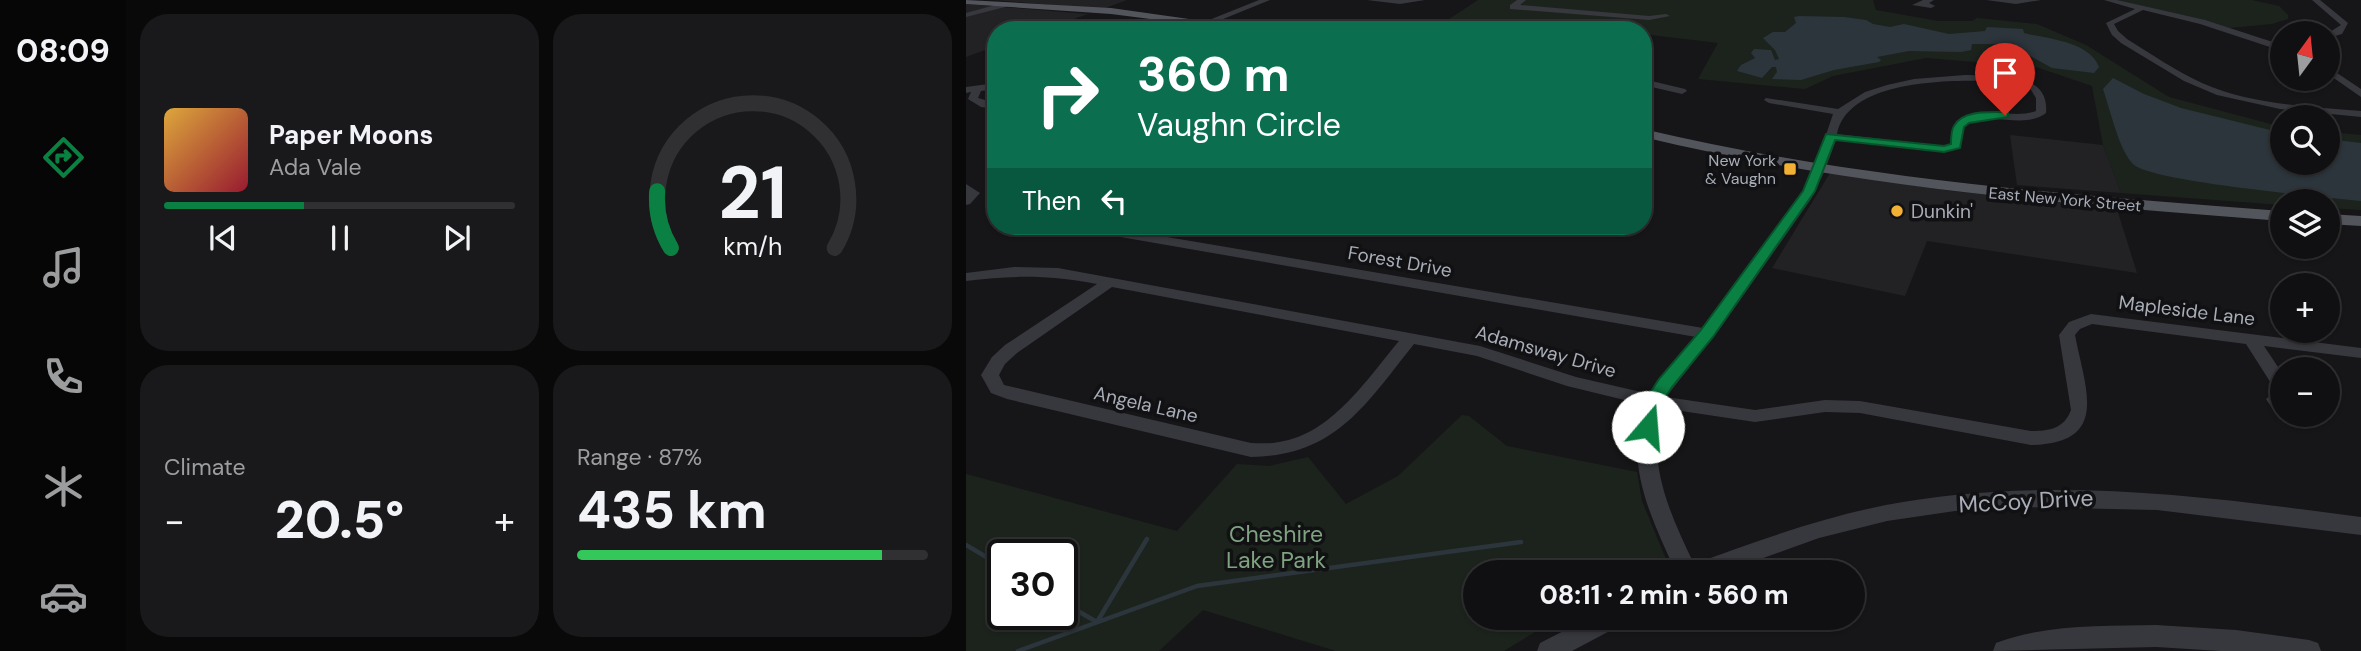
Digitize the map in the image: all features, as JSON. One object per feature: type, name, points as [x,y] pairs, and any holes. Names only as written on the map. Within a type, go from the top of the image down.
[{"type":"main road","points":[[966,1],[1157,21]]},
{"type":"main road","name":"East New York Street","points":[[1652,128],[1820,167],[1992,186],[2270,207]]},
{"type":"main road","name":"East New York Street","points":[[1652,136],[1820,167],[1998,194],[2270,215]]},
{"type":"main road","points":[[2340,212],[2361,214]]},
{"type":"main road","points":[[2340,220],[2361,221]]},
{"type":"street","points":[[1215,21],[1266,0]]},
{"type":"street","points":[[1371,0],[1420,0]]},
{"type":"street","points":[[1522,0],[1513,7],[1649,18],[1666,16]]},
{"type":"street","points":[[1990,0],[2037,0]]},
{"type":"street","points":[[2108,0],[2203,22],[2268,43]]},
{"type":"street","points":[[2316,0],[2345,24],[2340,31]]},
{"type":"street","points":[[966,16],[1006,4]]},
{"type":"street","points":[[2142,8],[2115,19],[2110,23],[2111,29],[2123,40],[2200,85],[2268,105],[2361,114]]},
{"type":"street","points":[[1681,560],[1659,512],[1648,478],[1647,440],[1654,401],[1707,334],[1809,191],[1820,167],[1831,125],[1839,112],[1876,92],[1957,77],[2032,85],[2038,91],[2042,110],[2034,117],[1992,115],[1972,118],[1959,126],[1956,146],[1944,149],[1830,136]]},
{"type":"street","points":[[2340,78],[2361,94]]},
{"type":"street","points":[[2348,83],[2361,84]]},
{"type":"street","points":[[1652,84],[1682,91]]},
{"type":"street","points":[[972,89],[973,99],[987,105]]},
{"type":"street","points":[[1769,100],[1839,112]]},
{"type":"street","points":[[966,188],[974,193],[966,201]]},
{"type":"street","name":"Forest Drive","points":[[1132,235],[1707,334]]},
{"type":"street","name":"Adamsway Drive","points":[[966,277],[1040,271],[1109,282],[1493,355],[1586,386],[1654,401],[1755,416],[1842,405],[2017,437],[2057,436],[2073,426],[2080,410],[2067,335],[2074,325],[2091,319]]},
{"type":"street","name":"Angela Lane","points":[[1109,282],[1005,354],[990,375],[994,386],[1007,393],[1251,450],[1270,451],[1298,446],[1329,430],[1410,338]]},
{"type":"street","name":"Mapleside Lane","points":[[2091,319],[2361,353]]},
{"type":"street","points":[[2252,340],[2270,368]]},
{"type":"street","name":"McCoy Drive","points":[[1734,560],[1821,529],[1956,504],[2043,497],[2123,497],[2194,503],[2361,526]]},
{"type":"street","points":[[1549,651],[1588,630]]},
{"type":"street","points":[[2005,651],[2090,639],[2160,638],[2249,643],[2309,651]]},
{"type":"shaded area","points":[[992,0],[1127,0],[1103,9]]},
{"type":"shaded area","points":[[966,4],[1088,14],[1068,21],[987,21],[987,49],[966,57]]},
{"type":"shaded area","points":[[1794,17],[1844,17],[1890,27],[1904,24],[1949,34],[1985,31],[1987,27],[2023,29],[2024,33],[2077,46],[2094,58],[2099,67],[2094,73],[2052,68],[2023,52],[2009,51],[1997,44],[1972,44],[1971,50],[1961,52],[1909,51],[1877,57],[1881,60],[1879,62],[1834,70],[1801,80],[1772,79],[1777,72],[1776,67],[1772,67],[1762,78],[1737,71],[1741,65],[1755,58],[1751,53],[1754,49],[1771,50],[1775,60],[1779,59],[1775,50],[1763,38],[1773,32],[1785,32],[1796,23]]},
{"type":"shaded area","points":[[2113,78],[2144,94],[2181,108],[2270,130],[2270,175],[2340,175],[2340,140],[2361,143],[2361,201],[2340,199],[2340,189],[2270,191],[2204,183],[2147,171],[2133,164],[2128,158],[2103,89]]},
{"type":"shaded area","points":[[2010,135],[2103,145],[2121,193],[2017,185]]},
{"type":"shaded area","points":[[1830,173],[1951,191],[2116,206],[2137,273],[1927,241],[1905,296],[1772,268]]},
{"type":"green space","points":[[1478,0],[1873,0],[1876,10],[1938,21],[1972,21],[1977,18],[2037,24],[2086,45],[2169,97],[2270,124],[2270,175],[2340,175],[2340,133],[2361,135],[2361,210],[2340,209],[2340,189],[2270,189],[2270,204],[2121,193],[2103,145],[2092,86],[2036,67],[1926,58],[1833,76],[1805,89],[1698,79],[1718,43],[1652,35],[1652,21],[1446,21]]},
{"type":"green space","points":[[2117,0],[2252,0],[2279,6],[2288,15],[2288,19],[2270,21],[2270,24],[2229,28]]},
{"type":"green space","points":[[1110,19],[1126,21],[1090,21]]},
{"type":"green space","name":"Cheshire Lake Park","points":[[1462,415],[1469,416],[1507,446],[1637,472],[1642,501],[1666,560],[1463,560],[1463,630],[1538,630],[1504,651],[1336,651],[1203,610],[1159,651],[966,651],[966,474],[1177,531],[1237,464],[1269,466],[1308,457],[1346,504],[1398,476]]},
{"type":"waterway","points":[[1078,611],[1097,622],[1147,539]]},
{"type":"waterway","points":[[1018,651],[1197,586],[1521,542]]},
{"type":"waterway","points":[[966,545],[987,557]]},
{"type":"place","name":"New York & Vaughn","points":[[1790,169]]},
{"type":"place","name":"Dunkin'","points":[[1897,211]]},
{"type":"route","points":[[1648,427],[1654,401],[1666,383],[1707,334],[1809,191],[1827,152],[1830,136],[1944,149],[1956,146],[1959,126],[1965,120],[2005,115]]}]
